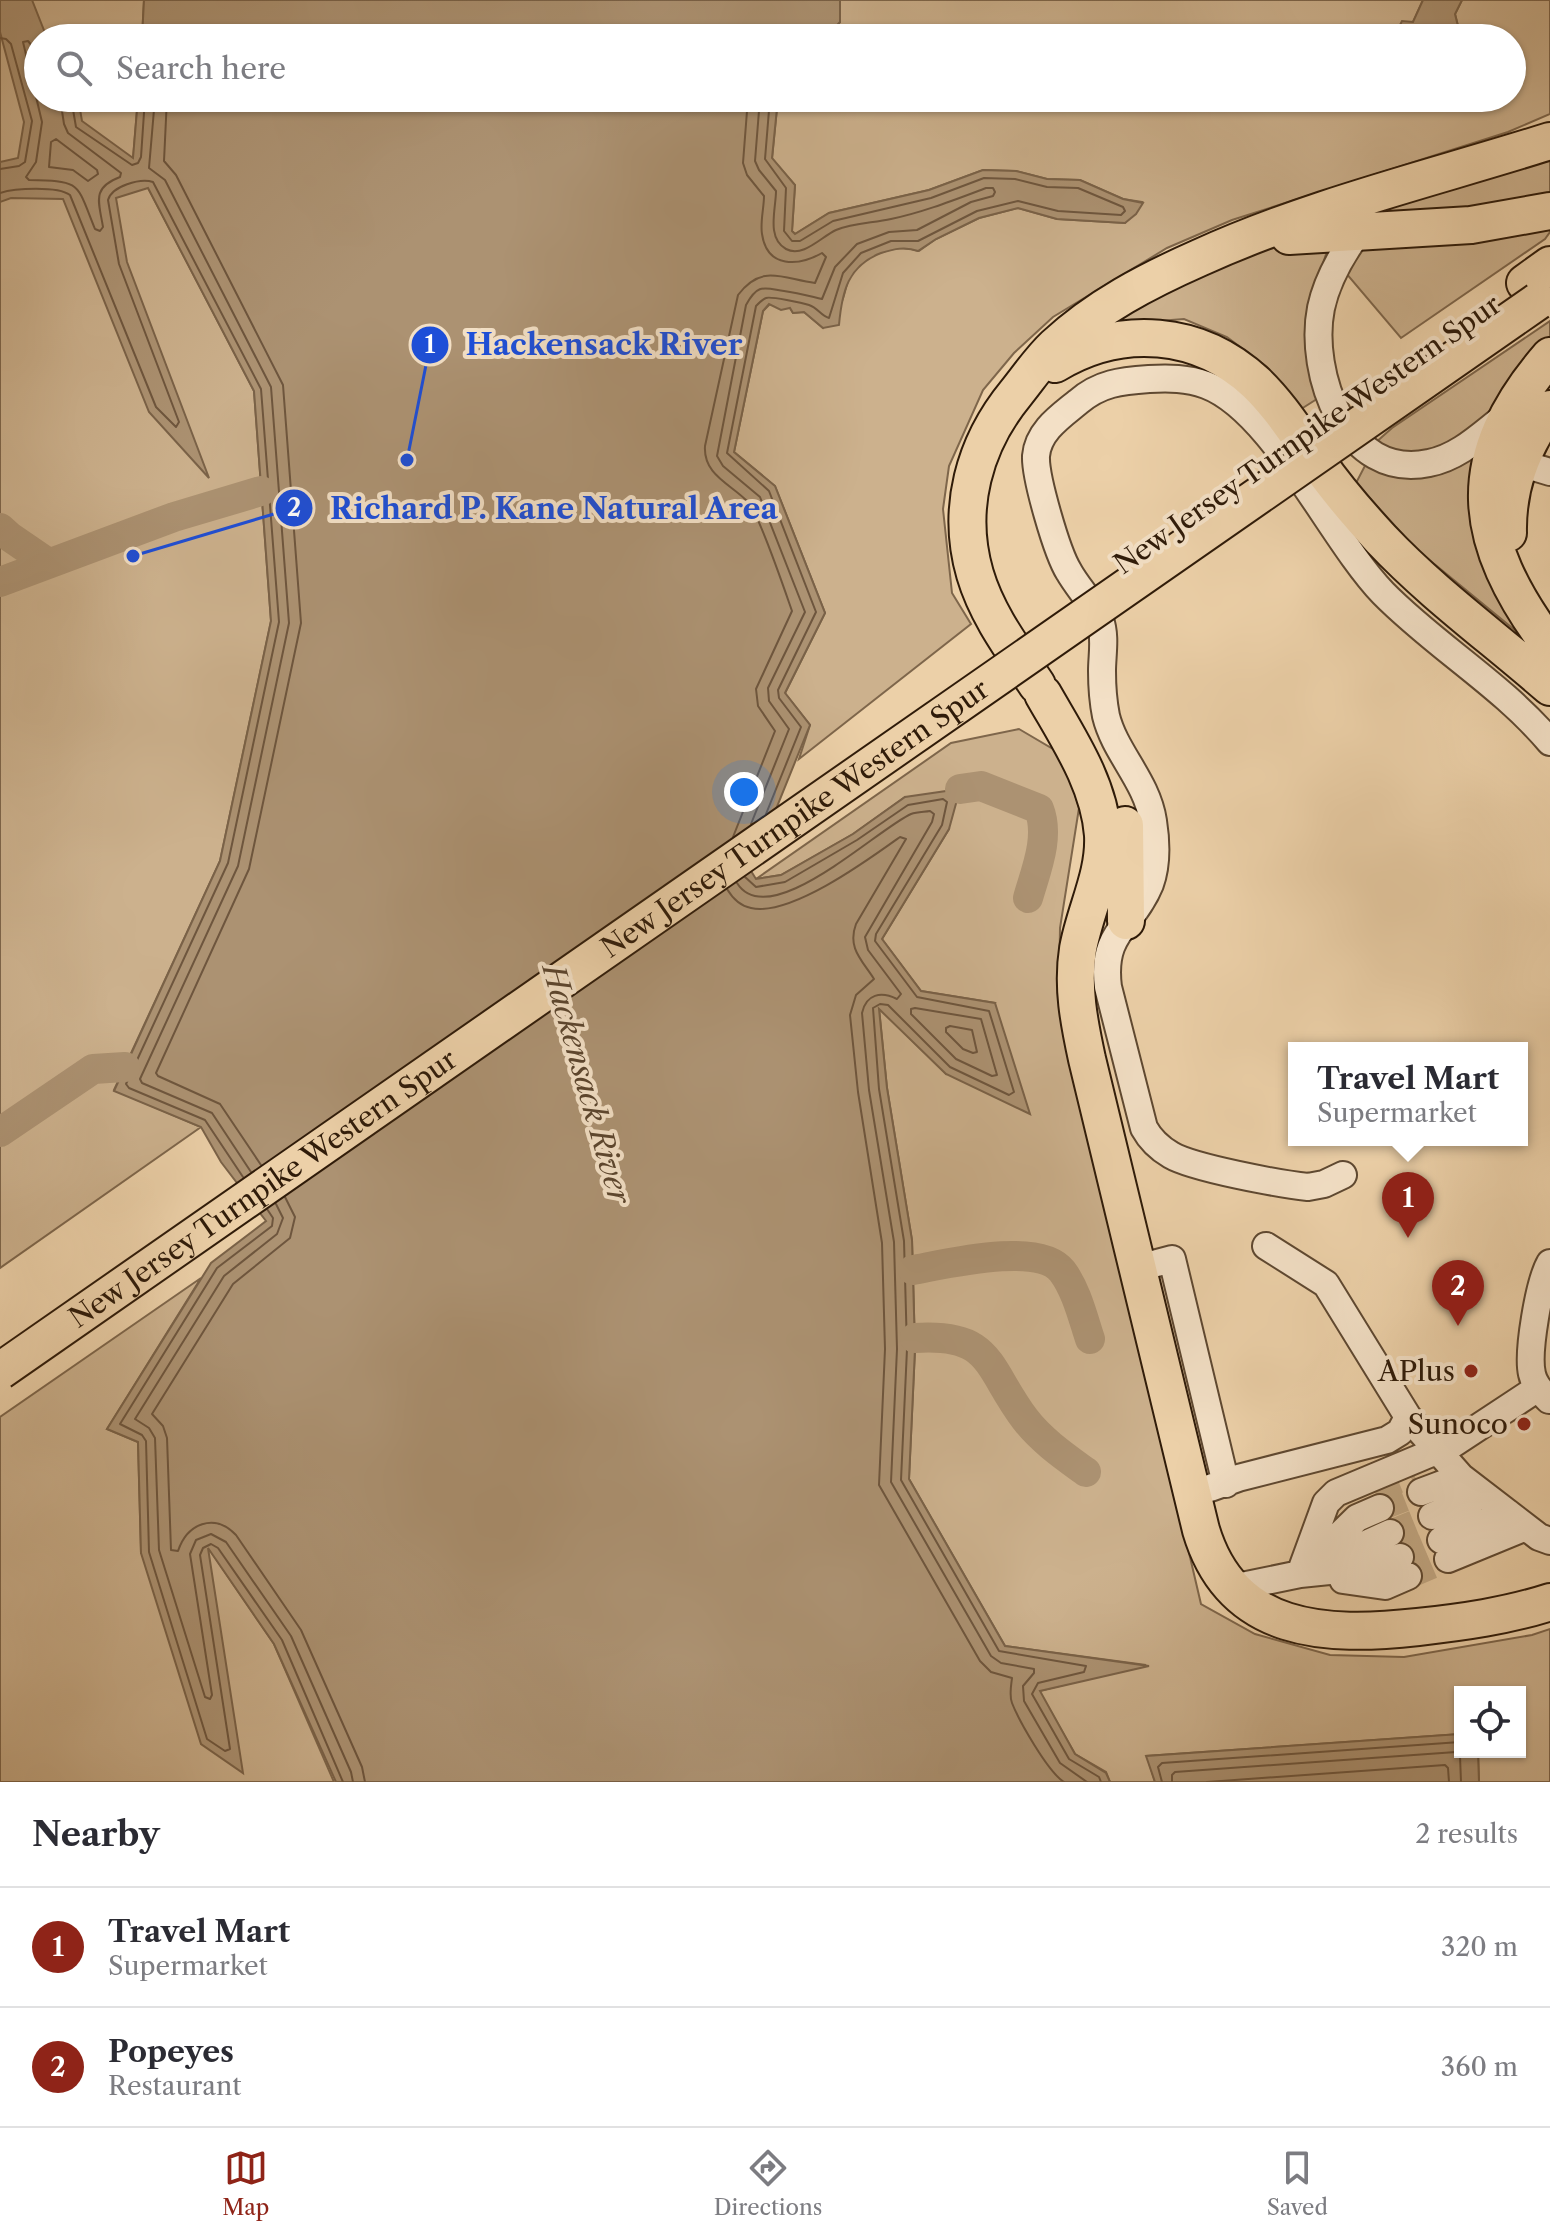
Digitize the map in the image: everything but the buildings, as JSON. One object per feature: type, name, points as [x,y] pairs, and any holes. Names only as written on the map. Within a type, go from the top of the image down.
[{"type":"highway","points":[[1550,141],[1256,232],[1128,293],[1088,320],[1049,353],[996,417],[977,460],[968,505],[968,539],[975,575],[988,607],[1043,694],[1082,765],[1093,790],[1102,826],[1102,860],[1078,950],[1076,1003],[1138,1268],[1209,1488],[1201,1530],[1211,1559],[1232,1588],[1253,1605],[1281,1620],[1318,1630],[1349,1632],[1463,1622],[1550,1602]]},
{"type":"highway","points":[[1198,258],[1284,236],[1471,225],[1550,211]]},
{"type":"highway","name":"New Jersey Turnpike Western Spur","points":[[0,1342],[1541,286]]},
{"type":"highway","name":"New Jersey Turnpike Western Spur","points":[[0,1371],[1541,286]]},
{"type":"highway","points":[[1018,391],[1064,359],[1109,341],[1140,337],[1168,338],[1216,355],[1245,373],[1268,396],[1342,495],[1398,557],[1550,687]]},
{"type":"highway","points":[[1550,356],[1508,414],[1497,438],[1490,466],[1487,508],[1500,561],[1516,594],[1550,646]]},
{"type":"highway","points":[[1516,594],[1508,528],[1512,487],[1535,468],[1534,434],[1550,409]]},
{"type":"highway","points":[[1043,694],[1101,769],[1119,803],[1126,835],[1126,921]]},
{"type":"lane","points":[[1359,231],[1347,247],[1328,285],[1318,334],[1320,364],[1328,394],[1352,436],[1371,452],[1392,461],[1405,465],[1429,463],[1464,449],[1508,414]]},
{"type":"lane","points":[[1343,1175],[1324,1184],[1300,1187],[1180,1160],[1154,1143],[1141,1119],[1108,987],[1106,965],[1109,946],[1151,880],[1153,820],[1142,787],[1109,726],[1102,688],[1101,623],[1061,559],[1036,457],[1040,441],[1053,423],[1100,386],[1125,380],[1175,378],[1209,386],[1257,424],[1286,459],[1355,561],[1374,583],[1422,629],[1520,711],[1550,742]]},
{"type":"lane","points":[[1266,1246],[1326,1284],[1408,1417],[1483,1495],[1531,1529]]},
{"type":"lane","points":[[1545,1396],[1533,1378],[1531,1360],[1541,1285],[1550,1263]]},
{"type":"lane","points":[[1545,1396],[1550,1329]]},
{"type":"lane","points":[[1418,1483],[1449,1463],[1468,1436],[1545,1396]]},
{"type":"lane","points":[[1209,1488],[1387,1440],[1400,1432],[1408,1417]]},
{"type":"lane","points":[[1300,1574],[1330,1498],[1341,1490],[1449,1463]]},
{"type":"lane","points":[[1483,1495],[1440,1539],[1531,1529]]},
{"type":"lane","points":[[1300,1574],[1349,1500],[1377,1499]]},
{"type":"lane","points":[[1232,1588],[1300,1574],[1378,1566],[1399,1556]]},
{"type":"shaded area","points":[[0,0],[144,0],[143,24],[24,24],[24,112],[137,112],[133,159],[254,391],[271,621],[220,861],[114,1090],[201,1127],[0,1268]]},
{"type":"shaded area","points":[[840,0],[1423,0],[1413,22],[1409,24],[838,24]]},
{"type":"shaded area","points":[[1462,0],[1550,0],[1550,114],[1508,132],[1232,220],[1167,248],[1053,317],[1014,353],[983,390],[949,466],[943,509],[952,593],[971,624],[799,759],[810,725],[785,693],[825,613],[775,486],[734,452],[763,311],[770,304],[790,308],[793,313],[804,312],[823,328],[840,305],[855,269],[880,253],[900,249],[919,251],[979,218],[1018,208],[1057,219],[1125,223],[1142,202],[1123,199],[1080,180],[983,170],[929,190],[829,213],[795,234],[792,231],[795,185],[772,159],[777,112],[1526,112],[1526,24],[1458,24],[1455,14]]},
{"type":"shaded area","points":[[1550,147],[1550,196],[1477,209],[1328,217]]},
{"type":"shaded area","points":[[1550,221],[1550,232],[1545,239],[1401,338],[1345,272],[1362,247]]},
{"type":"shaded area","points":[[1330,242],[1315,288],[1320,397],[1298,411],[1267,367],[1227,337],[1184,319],[1094,326],[1184,276],[1266,249]]},
{"type":"shaded area","points":[[1550,321],[1550,347],[1506,399],[1447,449],[1408,457],[1374,444],[1392,428]]},
{"type":"shaded area","points":[[1482,453],[1477,501],[1484,571],[1539,650],[1416,549],[1356,483],[1368,460]]},
{"type":"shaded area","points":[[1019,729],[1063,755],[1079,808],[1060,928],[1059,997],[1201,1604],[1255,1634],[1330,1655],[1404,1657],[1532,1635],[1550,1629],[1550,1782],[1479,1782],[1478,1758],[1526,1758],[1526,1686],[1454,1686],[1454,1734],[1147,1756],[1155,1782],[1110,1782],[1106,1772],[1075,1754],[1039,1691],[1146,1665],[1005,1646],[909,1479],[915,1349],[912,1240],[887,1088],[879,1008],[946,1074],[995,1003],[921,991],[882,939],[949,829],[905,797],[853,834],[781,875],[756,879],[951,743]]},
{"type":"shaded area","points":[[201,1278],[107,1429],[138,1442],[141,1553],[207,1546],[274,1644],[334,1782],[0,1782],[0,1417]]},
{"type":"water","points":[[0,0],[32,0],[41,24],[24,24],[24,112],[80,112],[82,121],[133,158],[137,112],[777,112],[772,158],[795,185],[792,231],[795,234],[829,213],[929,190],[983,170],[1080,180],[1123,199],[1143,203],[1125,223],[1057,219],[1018,208],[979,218],[918,251],[904,248],[881,253],[861,265],[849,281],[839,325],[823,328],[804,312],[793,313],[790,308],[781,310],[769,304],[763,311],[734,452],[775,486],[825,613],[785,693],[810,725],[751,871],[756,879],[781,875],[853,834],[905,797],[960,789],[949,829],[882,939],[921,991],[995,1003],[1030,1114],[946,1074],[879,1009],[887,1088],[912,1240],[915,1349],[909,1479],[1005,1646],[1149,1666],[1040,1691],[1075,1754],[1106,1773],[1110,1782],[336,1782],[274,1644],[208,1548],[243,1773],[201,1744],[141,1553],[138,1442],[107,1429],[211,1263],[266,1221],[221,1162],[201,1127],[114,1091],[220,861],[271,621],[254,391],[148,188],[116,198],[127,262],[209,478],[149,412],[63,199],[11,198],[0,202],[0,162],[18,158],[24,122],[0,32]]},
{"type":"water","points":[[144,0],[840,0],[838,24],[143,24]]},
{"type":"water","points":[[1423,0],[1462,0],[1455,14],[1458,24],[1400,24],[1402,21],[1413,22]]},
{"type":"water","points":[[1454,1734],[1454,1758],[1478,1758],[1479,1782],[1155,1782],[1146,1756]]},
{"type":"waterway","points":[[0,582],[174,517],[261,491]]},
{"type":"waterway","points":[[0,528],[48,563]]},
{"type":"waterway","points":[[960,789],[981,786],[1039,809],[1042,842],[1028,898]]},
{"type":"waterway","points":[[0,1132],[93,1069],[125,1067]]},
{"type":"waterway","points":[[913,1270],[991,1257],[1034,1257],[1050,1262],[1062,1271],[1071,1286],[1090,1339]]},
{"type":"waterway","points":[[915,1338],[960,1341],[974,1348],[994,1369],[1031,1427],[1086,1472]]},
{"type":"tunnel","points":[[1374,1490],[1414,1474]]},
{"type":"tunnel","points":[[1380,1508],[1421,1492]]},
{"type":"tunnel","points":[[1390,1533],[1432,1516]]},
{"type":"tunnel","points":[[1400,1557],[1441,1540]]},
{"type":"tunnel","points":[[1408,1576],[1448,1559]]},
{"type":"place","name":"Hackensack River","points":[[407,460]]},
{"type":"place","name":"Richard P. Kane Natural Area","points":[[133,556]]},
{"type":"place","name":"Travel Mart","points":[[1408,1238]]},
{"type":"place","name":"Popeyes","points":[[1458,1326]]},
{"type":"place","name":"APlus","points":[[1471,1371]]},
{"type":"place","name":"Sunoco","points":[[1524,1424]]}]
